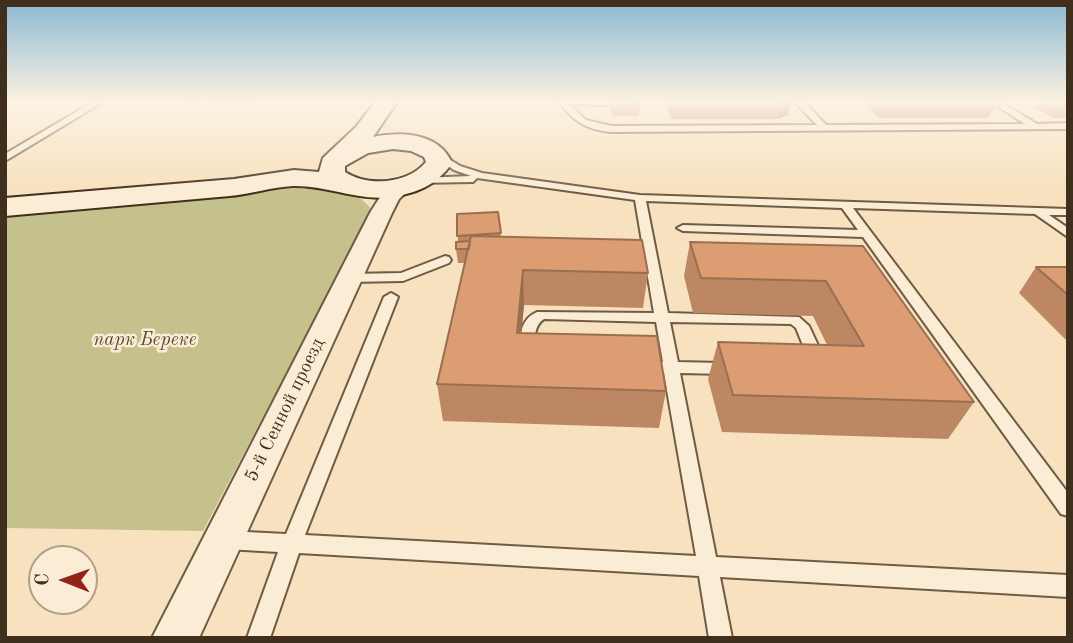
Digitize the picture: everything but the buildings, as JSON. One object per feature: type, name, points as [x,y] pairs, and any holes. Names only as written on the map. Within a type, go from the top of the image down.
[{"type":"street","points":[[361,195],[332,175],[331,168],[363,132]]},
{"type":"street","points":[[5,207],[312,177],[361,195],[410,183],[437,167],[439,160],[435,153],[422,146],[376,138],[369,132]]},
{"type":"street","points":[[288,179],[370,145],[401,142]]},
{"type":"street","name":"5-й Сенной проезд","points":[[175,638],[349,278],[361,195]]},
{"type":"lane","points":[[5,158],[49,132]]},
{"type":"lane","points":[[435,153],[457,168],[495,179],[640,198],[847,207],[1068,212]]},
{"type":"lane","points":[[410,183],[495,179]]},
{"type":"lane","points":[[640,198],[721,638]]},
{"type":"lane","points":[[847,207],[1068,508]]},
{"type":"lane","points":[[1039,212],[1068,234]]},
{"type":"lane","points":[[683,228],[866,234]]},
{"type":"lane","points":[[349,278],[403,277],[445,260]]},
{"type":"lane","points":[[258,638],[292,543],[391,297]]},
{"type":"lane","points":[[537,316],[661,317],[794,320],[802,326],[820,367],[813,371],[542,365],[530,362],[527,358],[530,322],[537,316]]},
{"type":"lane","points":[[222,540],[1068,586]]},
{"type":"green space","name":"парк Береке","points":[[304,185],[350,193],[372,210],[203,531],[5,528],[5,213]]}]
